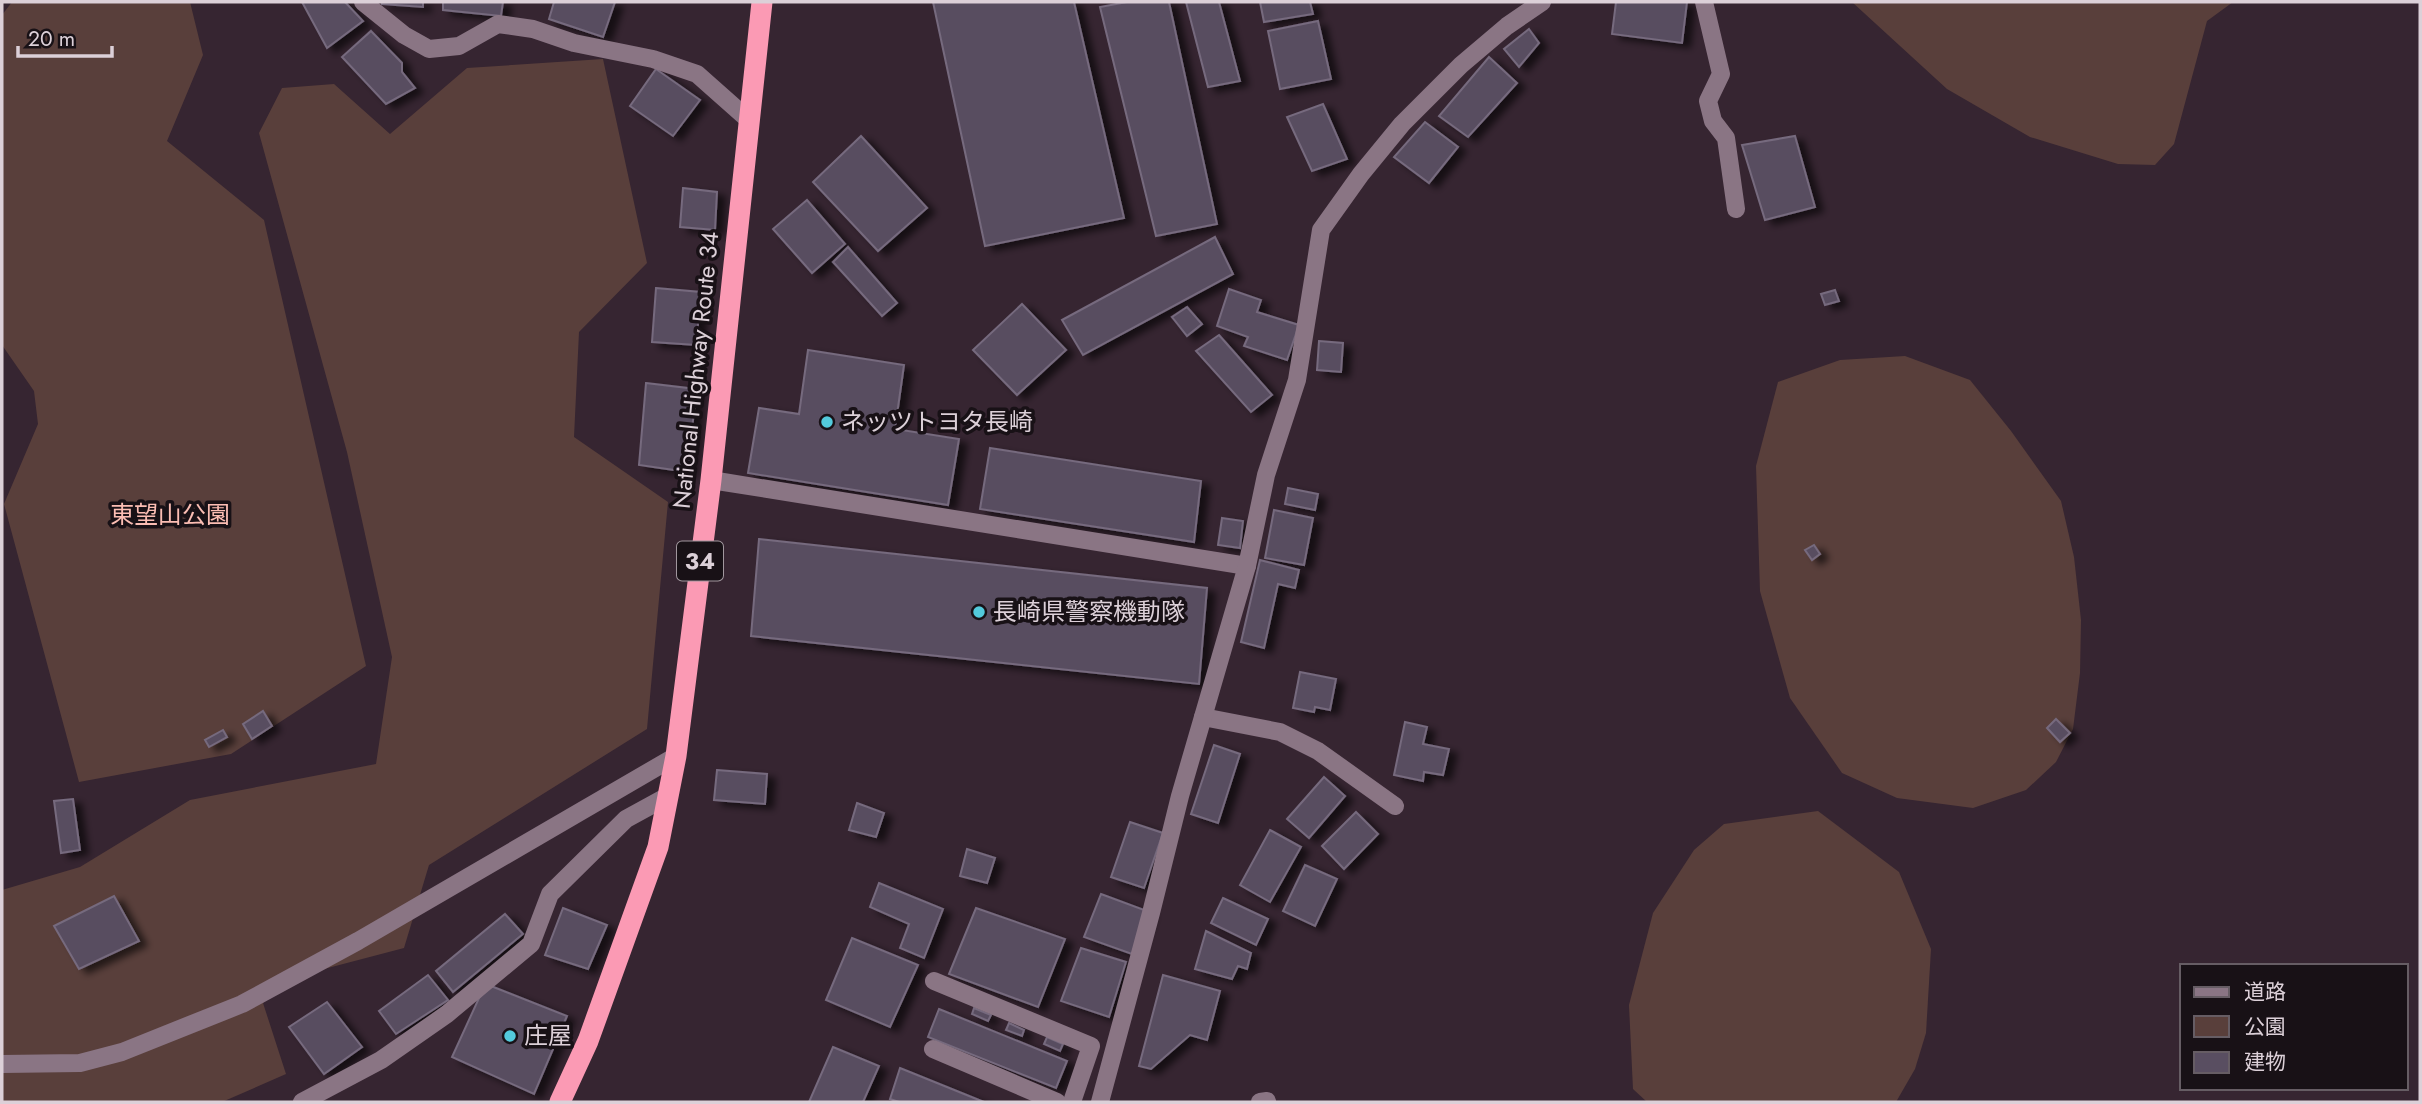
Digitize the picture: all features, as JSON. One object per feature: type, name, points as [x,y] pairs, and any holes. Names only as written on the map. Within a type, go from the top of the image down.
[{"type":"highway","name":"National Highway Route 34","points":[[561,1102],[588,1041],[658,847],[676,756],[711,480],[762,2]]},
{"type":"street","points":[[363,2],[404,35],[429,48],[459,46],[498,24],[533,29],[574,43],[653,59],[697,74],[750,121]]},
{"type":"street","points":[[1100,1102],[1180,796],[1248,566],[1266,475],[1297,380],[1321,230],[1361,174],[1402,124],[1461,65],[1507,26],[1542,2]]},
{"type":"street","points":[[1704,2],[1721,74],[1708,101],[1713,121],[1726,138],[1736,209]]},
{"type":"street","points":[[711,480],[1248,566]]},
{"type":"street","points":[[1203,716],[1280,732],[1318,751],[1395,806]]},
{"type":"street","points":[[2,1064],[80,1063],[122,1052],[242,1004],[358,941],[676,756]]},
{"type":"street","points":[[302,1102],[381,1060],[447,1014],[531,944],[550,894],[626,819],[668,796]]},
{"type":"street","points":[[934,981],[1091,1046],[1072,1102]]},
{"type":"street","points":[[933,1049],[1057,1102]]},
{"type":"green space","name":"東望山公園","points":[[12,2],[190,2],[203,55],[167,141],[264,220],[366,666],[231,754],[79,782],[4,504],[38,424],[34,391],[2,345],[2,15]]},
{"type":"green space","points":[[1852,2],[2233,2],[2207,21],[2174,144],[2155,165],[2118,164],[2030,137],[1947,89]]},
{"type":"green space","points":[[603,59],[647,263],[579,332],[574,437],[668,502],[647,729],[429,865],[404,948],[305,974],[263,1003],[286,1074],[222,1102],[2,1102],[2,890],[80,867],[190,800],[376,764],[392,657],[347,452],[259,133],[282,88],[334,84],[390,134],[467,68]]},
{"type":"green space","points":[[1905,356],[1970,380],[2011,431],[2061,501],[2074,557],[2081,620],[2080,673],[2073,729],[2056,762],[2026,790],[1973,808],[1897,798],[1842,773],[1790,698],[1760,591],[1756,466],[1778,382],[1840,360]]},
{"type":"green space","points":[[1818,811],[1899,872],[1931,949],[1926,1033],[1915,1069],[1896,1102],[1647,1102],[1633,1089],[1629,1005],[1653,913],[1694,850],[1724,824]]},
{"type":"building","points":[[302,2],[345,2],[363,21],[327,48]]},
{"type":"building","points":[[423,2],[423,7],[382,4]]},
{"type":"building","points":[[443,2],[503,2],[501,16],[443,10]]},
{"type":"building","points":[[554,2],[615,2],[603,37],[549,19]]},
{"type":"building","points":[[933,2],[1074,2],[1124,218],[985,246]]},
{"type":"building","points":[[1127,2],[1169,2],[1217,224],[1156,236],[1100,7]]},
{"type":"building","points":[[1186,2],[1219,2],[1240,81],[1208,87]]},
{"type":"building","points":[[1260,2],[1310,2],[1313,14],[1264,22]]},
{"type":"building","points":[[1616,2],[1687,2],[1682,43],[1612,34]]},
{"type":"building","points":[[1318,21],[1331,79],[1280,89],[1268,31]]},
{"type":"building","points":[[1529,29],[1539,43],[1519,67],[1504,49]]},
{"type":"building","points":[[371,31],[402,63],[402,72],[415,88],[386,104],[342,57]]},
{"type":"building","points":[[1489,57],[1517,83],[1468,137],[1439,116]]},
{"type":"building","points":[[656,69],[700,100],[673,136],[630,106]]},
{"type":"building","points":[[1323,104],[1347,159],[1312,171],[1287,117]]},
{"type":"building","points":[[1425,122],[1458,147],[1429,183],[1394,157]]},
{"type":"building","points":[[861,136],[927,208],[878,251],[813,182]]},
{"type":"building","points":[[1795,136],[1815,207],[1765,220],[1742,145]]},
{"type":"building","points":[[683,188],[717,192],[715,230],[680,227]]},
{"type":"building","points":[[807,200],[845,244],[812,273],[773,229]]},
{"type":"building","points":[[1215,237],[1233,274],[1083,355],[1062,320]]},
{"type":"building","points":[[848,247],[897,303],[882,316],[833,262]]},
{"type":"building","points":[[656,288],[701,292],[696,345],[652,342]]},
{"type":"building","points":[[1229,289],[1261,300],[1257,312],[1299,325],[1287,360],[1244,346],[1248,337],[1217,326]]},
{"type":"building","points":[[1835,290],[1839,301],[1825,305],[1821,294]]},
{"type":"building","points":[[1022,304],[1066,350],[1017,395],[973,350]]},
{"type":"building","points":[[1187,307],[1202,324],[1187,336],[1172,317]]},
{"type":"building","points":[[1219,335],[1272,395],[1251,412],[1196,351]]},
{"type":"building","points":[[1319,341],[1343,343],[1341,372],[1317,370]]},
{"type":"building","name":"ネッツトヨタ長崎","points":[[808,350],[904,365],[895,429],[959,439],[948,505],[748,473],[759,408],[799,414]]},
{"type":"building","points":[[646,383],[696,389],[688,472],[639,465]]},
{"type":"building","points":[[990,448],[1201,481],[1194,542],[980,509]]},
{"type":"building","points":[[1288,488],[1318,494],[1315,510],[1285,504]]},
{"type":"building","points":[[1274,510],[1313,518],[1304,565],[1265,558]]},
{"type":"building","points":[[1222,518],[1243,521],[1240,548],[1218,545]]},
{"type":"building","name":"長崎県警察機動隊","points":[[759,539],[1207,588],[1199,684],[751,636]]},
{"type":"building","points":[[1814,545],[1820,554],[1812,560],[1805,550]]},
{"type":"building","points":[[1260,560],[1299,570],[1295,588],[1278,584],[1264,648],[1241,642]]},
{"type":"building","points":[[1300,672],[1336,679],[1330,710],[1315,707],[1314,712],[1293,708]]},
{"type":"building","points":[[263,711],[272,726],[252,739],[243,724]]},
{"type":"building","points":[[2056,719],[2070,733],[2060,742],[2047,728]]},
{"type":"building","points":[[1405,722],[1427,727],[1423,744],[1449,749],[1443,775],[1424,772],[1423,781],[1394,775]]},
{"type":"building","points":[[223,730],[227,737],[209,747],[205,740]]},
{"type":"building","points":[[1214,745],[1240,754],[1218,823],[1191,814]]},
{"type":"building","points":[[717,770],[767,774],[765,804],[714,800]]},
{"type":"building","points":[[1324,777],[1345,796],[1309,838],[1287,819]]},
{"type":"building","points":[[73,799],[80,850],[61,853],[54,801]]},
{"type":"building","points":[[857,803],[884,813],[876,837],[849,830]]},
{"type":"building","points":[[1356,812],[1378,834],[1344,869],[1322,846]]},
{"type":"building","points":[[1130,822],[1163,833],[1144,888],[1111,877]]},
{"type":"building","points":[[1270,830],[1301,847],[1270,902],[1240,885]]},
{"type":"building","points":[[967,849],[995,858],[987,883],[960,876]]},
{"type":"building","points":[[1305,865],[1337,879],[1315,926],[1283,911]]},
{"type":"building","points":[[879,883],[943,909],[924,958],[900,948],[909,924],[870,907]]},
{"type":"building","points":[[1101,894],[1147,911],[1132,954],[1084,937]]},
{"type":"building","points":[[114,896],[139,941],[79,969],[54,926]]},
{"type":"building","points":[[1223,898],[1268,919],[1256,945],[1211,923]]},
{"type":"building","points":[[563,908],[607,925],[588,969],[545,955]]},
{"type":"building","points":[[976,908],[1065,939],[1038,1007],[949,974]]},
{"type":"building","points":[[505,914],[523,934],[453,992],[436,971]]},
{"type":"building","points":[[1206,931],[1251,953],[1247,969],[1238,966],[1232,979],[1195,969]]},
{"type":"building","points":[[852,938],[918,965],[890,1027],[826,1000]]},
{"type":"building","points":[[1081,948],[1126,962],[1109,1017],[1061,1001]]},
{"type":"building","points":[[428,975],[448,1000],[396,1034],[379,1011]]},
{"type":"building","points":[[1163,975],[1220,991],[1207,1040],[1190,1035],[1151,1069],[1139,1066]]},
{"type":"building","name":"庄屋","points":[[491,986],[567,1016],[534,1094],[452,1057],[479,998]]},
{"type":"building","points":[[327,1002],[362,1047],[324,1074],[289,1027]]},
{"type":"building","points":[[974,1008],[991,1015],[988,1021],[972,1014]]},
{"type":"building","points":[[939,1009],[1067,1061],[1056,1088],[928,1037]]},
{"type":"building","points":[[1009,1023],[1024,1030],[1022,1036],[1006,1030]]},
{"type":"building","points":[[1047,1037],[1063,1044],[1060,1051],[1044,1044]]},
{"type":"building","points":[[833,1047],[879,1066],[863,1102],[809,1102]]},
{"type":"building","points":[[900,1068],[984,1102],[899,1102],[890,1099]]},
{"type":"place","name":"ネッツトヨタ長崎","points":[[827,422]]},
{"type":"place","name":"長崎県警察機動隊","points":[[979,612]]},
{"type":"place","name":"庄屋","points":[[510,1036]]}]
